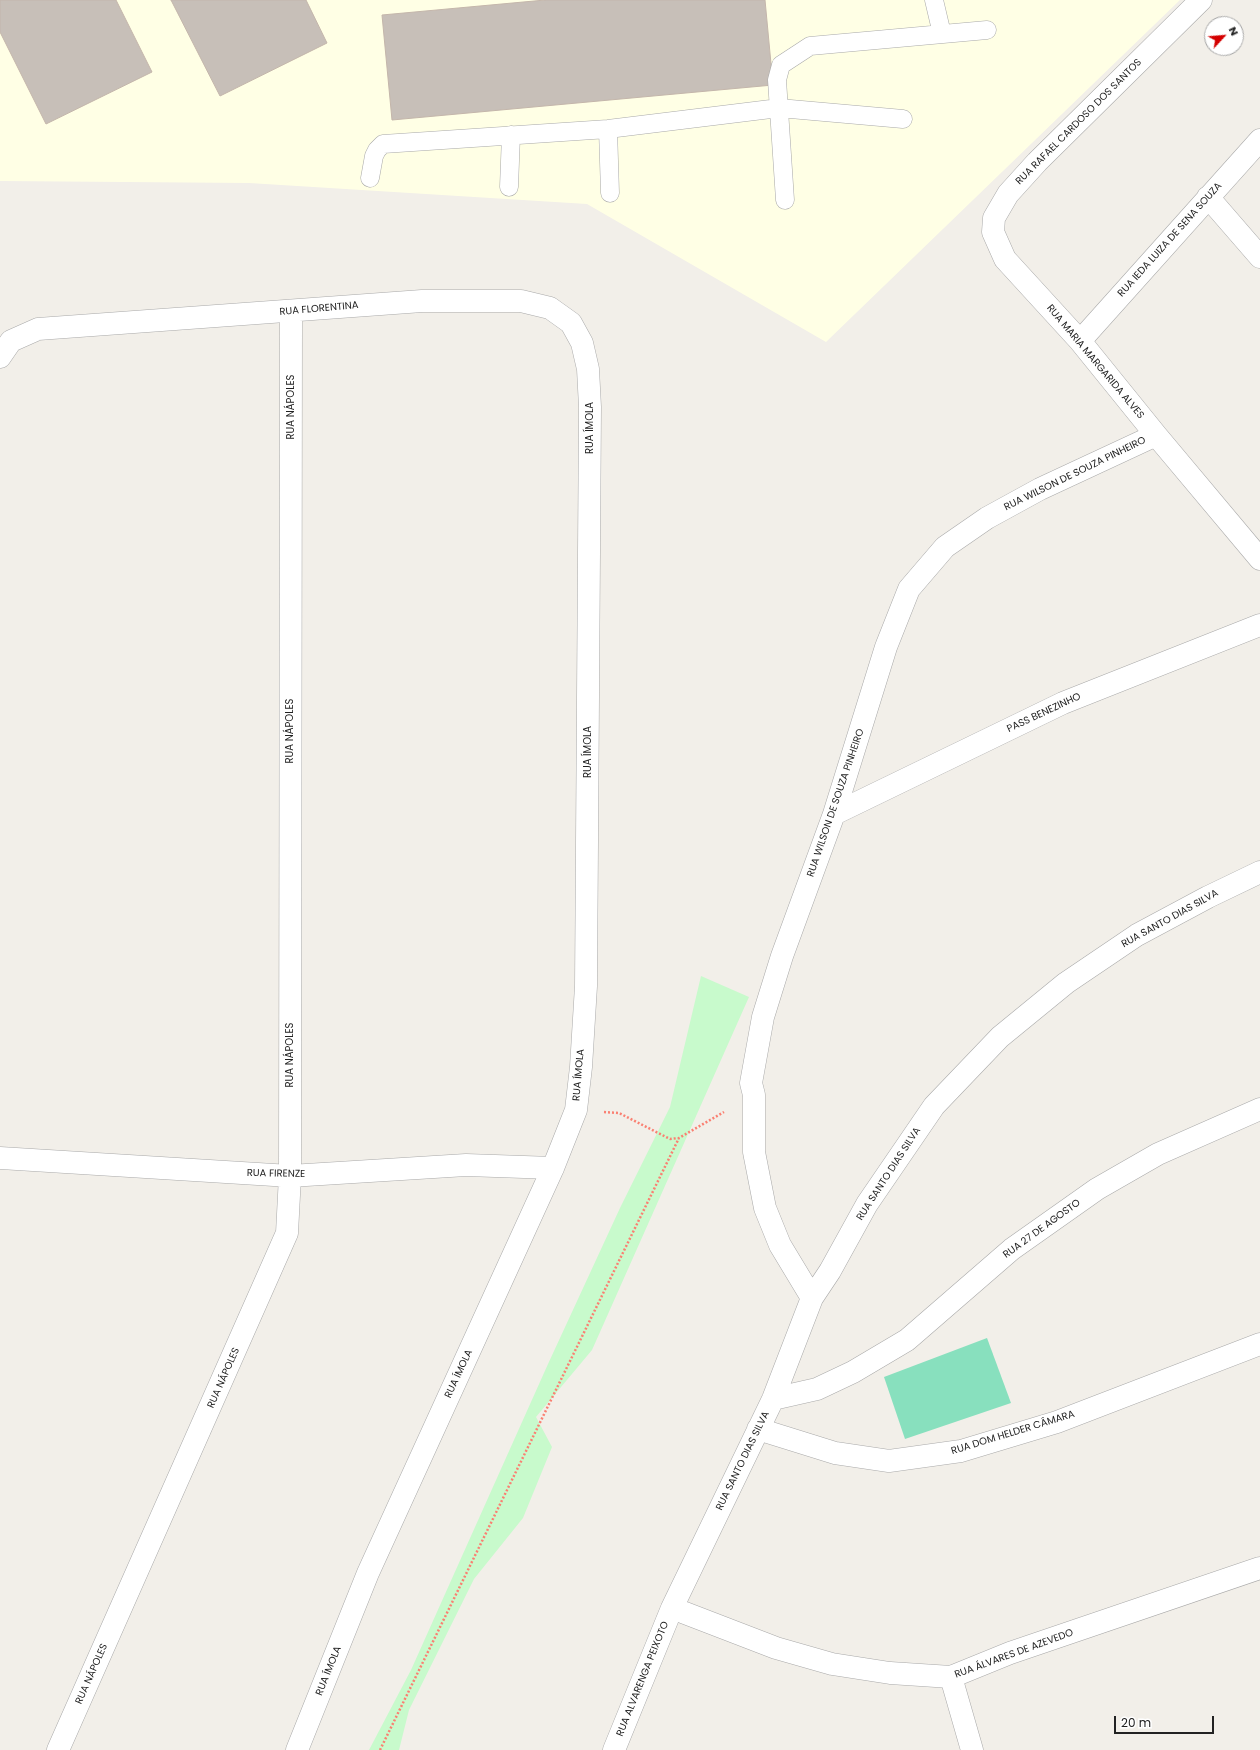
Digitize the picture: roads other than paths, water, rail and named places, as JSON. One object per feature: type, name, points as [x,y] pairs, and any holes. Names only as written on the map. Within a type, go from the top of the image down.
[{"type":"street","name":"RUA RAFAEL CARDOSO DOS SANTOS","points":[[1005,259],[993,232],[994,218],[1008,194],[1037,162],[1201,0]]},
{"type":"street","name":"RUA IEDA LUIZA DE SENA SOUZA","points":[[1080,341],[1260,140]]},
{"type":"street","points":[[1208,197],[1260,257]]},
{"type":"street","name":"RUA MARIA MARGARIDA ALVES","points":[[1005,259],[1080,341],[1260,560]]},
{"type":"street","name":"RUA FLORENTINA","points":[[0,357],[11,341],[38,330],[422,301],[521,301],[550,308],[571,323],[582,343]]},
{"type":"street","name":"RUA NÁPOLES","points":[[58,1750],[287,1233],[290,1176],[291,312]]},
{"type":"street","name":"RUA ÍMOLA","points":[[297,1750],[368,1573],[553,1168],[576,1110],[581,1067],[586,986],[590,407],[588,369],[582,343]]},
{"type":"street","name":"RUA WILSON DE SOUZA PINHEIRO","points":[[812,1298],[780,1245],[766,1208],[754,1152],[754,1095],[751,1083],[763,1017],[782,956],[834,814],[886,647],[909,589],[946,546],[987,518],[1040,489],[1156,435]]},
{"type":"street","name":"PASS BENEZINHO","points":[[834,814],[1063,703],[1260,625]]},
{"type":"street","name":"RUA SANTO DIAS SILVA","points":[[672,1608],[773,1399],[812,1298],[830,1272],[867,1204],[934,1106],[1000,1037],[1066,983],[1137,935],[1208,897],[1260,872]]},
{"type":"street","name":"RUA 27 DE AGOSTO","points":[[773,1399],[817,1389],[853,1372],[907,1340],[1012,1249],[1097,1189],[1158,1154],[1260,1109]]},
{"type":"street","name":"RUA FIRENZE","points":[[0,1158],[290,1176],[466,1165],[553,1168]]},
{"type":"street","name":"RUA DOM HELDER CÂMARA","points":[[758,1429],[835,1453],[889,1462],[961,1451],[1057,1422],[1260,1344]]},
{"type":"street","name":"RUA ÁLVARES DE AZEVEDO","points":[[672,1608],[776,1648],[832,1664],[890,1674],[952,1677],[1010,1653],[1260,1568]]},
{"type":"street","name":"RUA ALVARENGA PEIXOTO","points":[[614,1750],[672,1608]]},
{"type":"street","points":[[952,1677],[972,1750]]},
{"type":"lane","points":[[934,0],[942,34]]},
{"type":"lane","points":[[785,200],[777,80],[781,65],[810,46],[987,30]]},
{"type":"lane","points":[[370,178],[374,156],[383,144],[608,129],[779,108],[902,120]]},
{"type":"lane","points":[[608,129],[610,193]]},
{"type":"lane","points":[[509,187],[511,136]]}]
